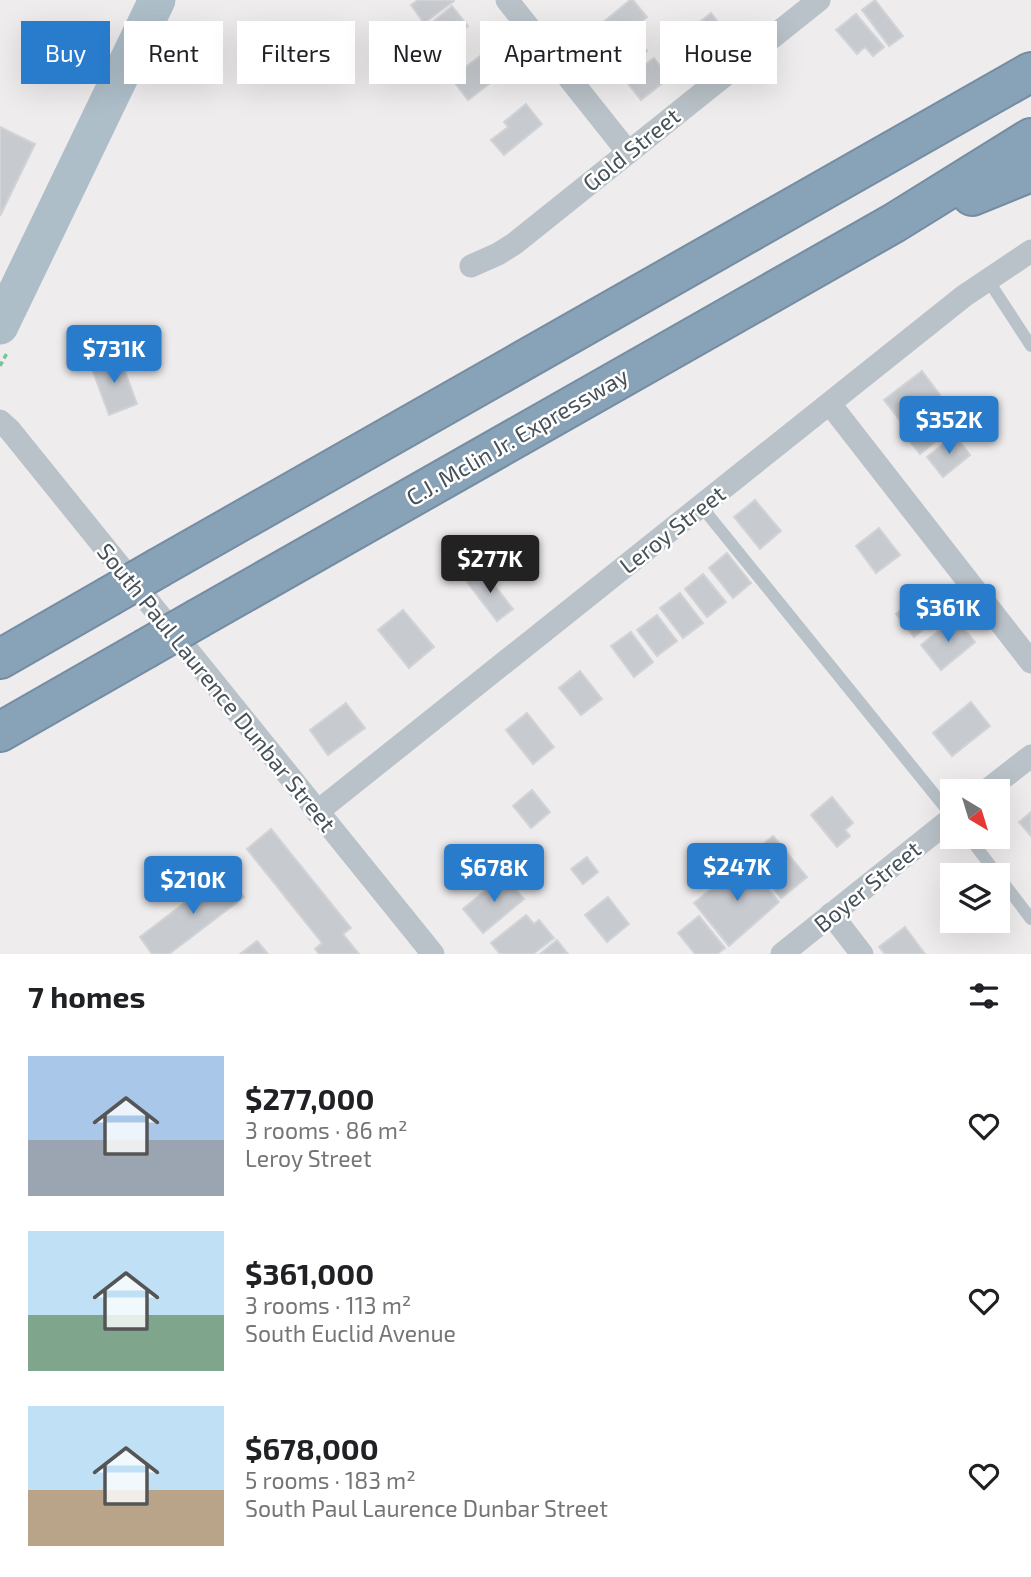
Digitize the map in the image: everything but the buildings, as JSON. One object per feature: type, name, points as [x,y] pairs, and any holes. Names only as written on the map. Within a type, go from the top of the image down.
[{"type":"highway","points":[[0,659],[1031,72]]},
{"type":"highway","name":"C.J. Mclin Jr. Expressway","points":[[0,732],[894,223],[1031,138]]},
{"type":"highway","points":[[894,223],[997,187],[1031,172]]},
{"type":"main road","points":[[0,326],[157,0]]},
{"type":"street","points":[[507,0],[627,151]]},
{"type":"street","name":"Gold Street","points":[[471,266],[514,244],[627,151],[820,0]]},
{"type":"street","name":"Leroy Street","points":[[317,812],[964,296],[1031,251]]},
{"type":"street","points":[[830,404],[1031,662]]},
{"type":"street","name":"South Paul Laurence Dunbar Street","points":[[0,421],[433,954]]},
{"type":"street","points":[[1001,779],[1031,755]]},
{"type":"street","name":"Boyer Street","points":[[782,954],[940,827]]},
{"type":"street","points":[[831,915],[862,954]]},
{"type":"lane","points":[[988,280],[1031,346]]},
{"type":"lane","points":[[701,506],[940,802]]},
{"type":"lane","points":[[978,849],[1031,919]]}]
